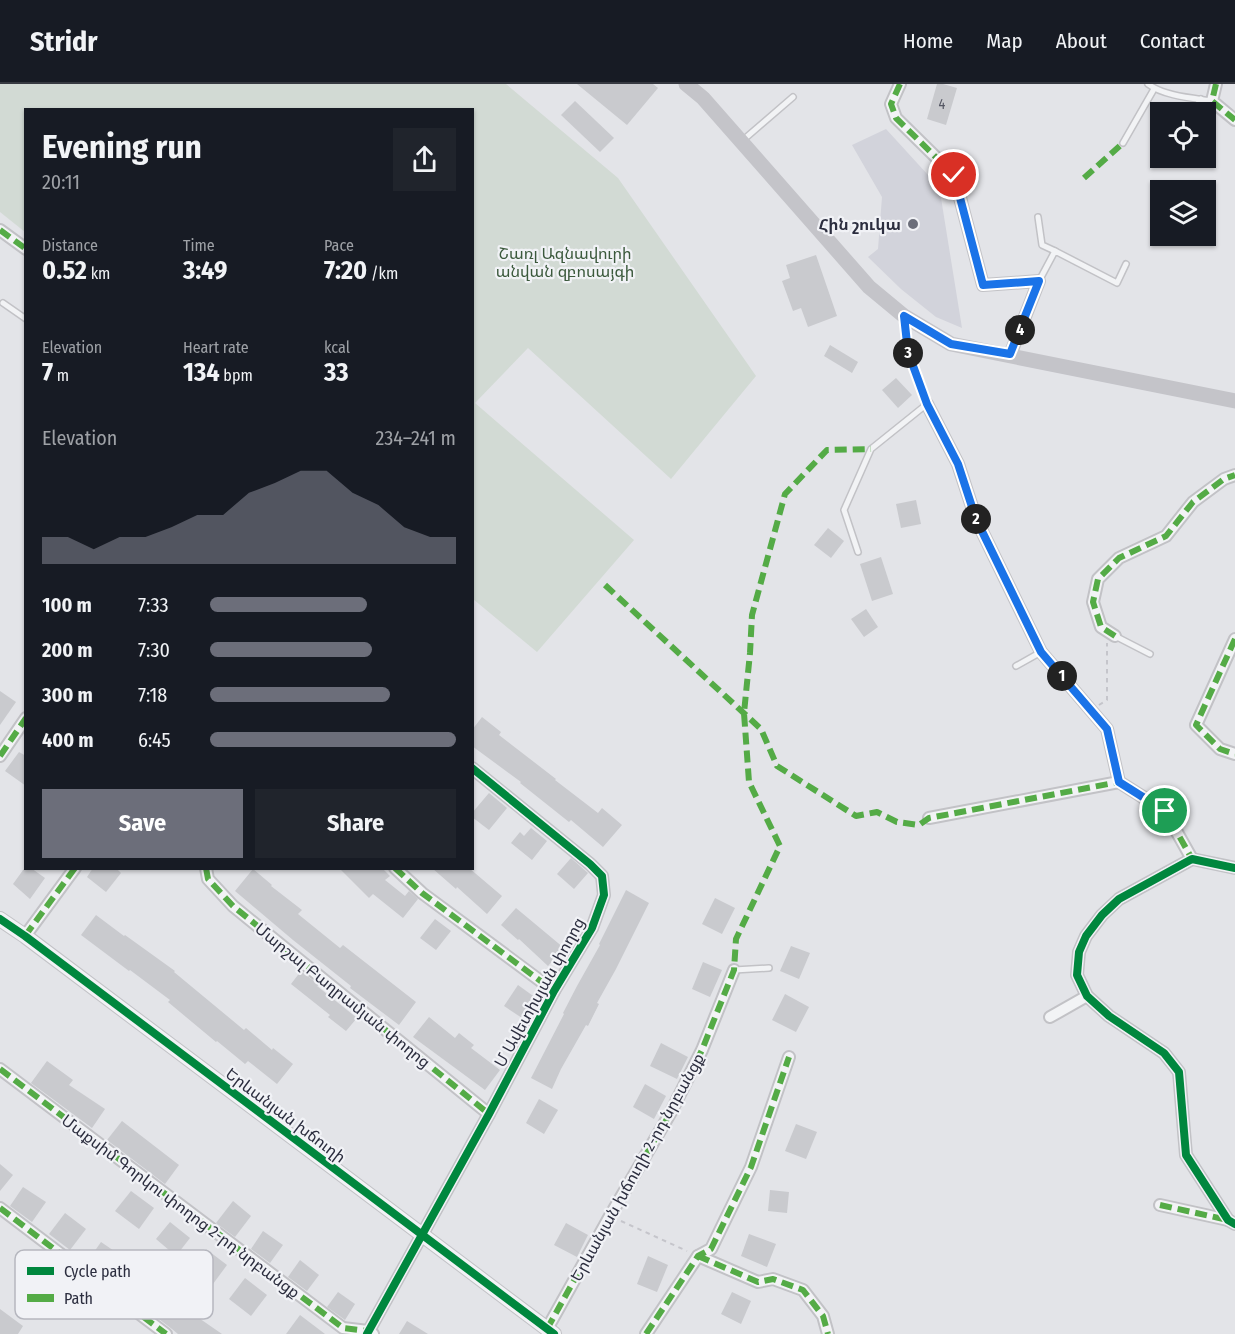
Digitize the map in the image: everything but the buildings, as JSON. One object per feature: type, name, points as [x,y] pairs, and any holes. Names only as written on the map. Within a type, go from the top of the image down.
[{"type":"main road","points":[[686,84],[703,98],[869,287],[904,316],[951,344],[1010,354],[1235,401]]},
{"type":"street","points":[[900,84],[891,104],[896,118],[954,175],[983,285],[1039,281],[1010,354]]},
{"type":"street","points":[[1216,85],[1206,100],[1235,120]]},
{"type":"street","points":[[0,230],[24,248]]},
{"type":"street","points":[[927,404],[958,464],[976,519],[1041,652],[1107,729],[1119,782]]},
{"type":"street","points":[[1111,633],[1101,627],[1093,602],[1098,579],[1119,558],[1166,536],[1193,502],[1224,479],[1235,475]]},
{"type":"street","points":[[1235,639],[1196,725],[1220,749],[1235,754]]},
{"type":"street","points":[[0,756],[24,721]]},
{"type":"street","name":"Մ Ավետիսյան փողոց","points":[[369,1333],[554,991],[592,928],[604,895],[602,876],[590,864],[474,770]]},
{"type":"street","points":[[929,818],[1119,782],[1165,811],[1192,860]]},
{"type":"street","points":[[1232,1222],[1186,1155],[1179,1072],[1164,1053],[1109,1016],[1087,996],[1077,975],[1079,952],[1086,936],[1119,899],[1192,860],[1235,868]]},
{"type":"street","points":[[25,936],[74,870]]},
{"type":"street","name":"Մարշալ Բաղրամյան փողոց","points":[[206,870],[208,879],[233,906],[489,1114]]},
{"type":"street","points":[[397,870],[422,892],[554,991]]},
{"type":"street","name":"Երևանյան խճուղի","points":[[1,923],[25,936],[551,1331]]},
{"type":"street","name":"Երևանյան խճուղի 2-րդ նրբանցք","points":[[551,1331],[610,1216],[671,1112],[702,1050],[734,970]]},
{"type":"street","points":[[1050,1017],[1087,996]]},
{"type":"street","points":[[646,1334],[698,1256],[711,1249],[751,1167],[789,1057]]},
{"type":"street","name":"Մաքսիմ Գորկու փողոց 2-րդ նրբանցք","points":[[0,1069],[343,1328],[369,1333]]},
{"type":"street","points":[[1160,1205],[1232,1222]]},
{"type":"street","points":[[0,1208],[55,1250]]},
{"type":"street","points":[[698,1256],[758,1282],[772,1279],[803,1290],[823,1316],[828,1334]]},
{"type":"street","points":[[146,1319],[166,1334]]},
{"type":"lane","points":[[1148,84],[1154,89],[1206,100]]},
{"type":"lane","points":[[1123,142],[1154,89]]},
{"type":"lane","points":[[741,142],[793,97]]},
{"type":"lane","points":[[1038,217],[1042,245],[1118,283],[1126,264]]},
{"type":"lane","points":[[1039,281],[1055,251]]},
{"type":"lane","points":[[3,303],[24,318]]},
{"type":"lane","points":[[858,552],[844,510],[871,449],[927,404],[908,352],[904,316]]},
{"type":"lane","points":[[1111,633],[1150,654]]},
{"type":"lane","points":[[1016,666],[1041,652]]},
{"type":"lane","points":[[734,970],[769,968]]},
{"type":"path","points":[[1107,700],[1111,633]]},
{"type":"path","points":[[610,1216],[698,1256]]},
{"type":"shaded area","name":"Հին շուկա","points":[[886,129],[928,175],[941,198],[962,328],[936,317],[901,289],[868,257],[878,249],[882,197],[852,145]]},
{"type":"green space","name":"Շառլ Ազնավուրի անվան զբոսայգի","points":[[0,84],[506,84],[618,178],[756,376],[671,479],[528,348],[475,403],[634,540],[537,652],[474,600],[474,108],[24,108],[24,231],[0,212]]},
{"type":"marked path","points":[[900,84],[891,104],[896,118],[954,175],[983,285],[1039,281],[1010,355]]},
{"type":"marked path","points":[[1216,84],[1212,101],[1235,120]]},
{"type":"marked path","points":[[1084,178],[1123,143]]},
{"type":"marked path","points":[[0,230],[24,248]]},
{"type":"marked path","points":[[927,404],[958,464],[976,519],[1041,652],[1107,729],[1119,782]]},
{"type":"marked path","points":[[547,1329],[671,1112],[702,1050],[734,970],[736,939],[780,846],[749,782],[744,713],[752,615],[785,494],[827,450],[871,449]]},
{"type":"marked path","points":[[1115,636],[1101,627],[1093,602],[1098,579],[1119,558],[1166,536],[1193,502],[1224,479],[1235,475]]},
{"type":"marked path","points":[[605,585],[761,729],[777,766],[856,816],[877,812],[897,822],[919,825],[929,818],[1119,782],[1165,811],[1192,859]]},
{"type":"marked path","points":[[1235,639],[1196,725],[1220,749],[1235,754]]},
{"type":"marked path","points":[[0,756],[24,721]]},
{"type":"marked path","points":[[25,936],[74,870]]},
{"type":"marked path","points":[[206,870],[208,879],[233,906],[489,1114]]},
{"type":"marked path","points":[[397,870],[422,893],[554,991]]},
{"type":"marked path","points":[[646,1334],[698,1256],[711,1249],[751,1167],[789,1057]]},
{"type":"marked path","points":[[0,1069],[343,1328],[371,1333]]},
{"type":"marked path","points":[[1160,1205],[1228,1220]]},
{"type":"marked path","points":[[0,1208],[55,1250]]},
{"type":"marked path","points":[[698,1256],[758,1282],[773,1279],[803,1290],[823,1316],[828,1334]]},
{"type":"marked path","points":[[146,1319],[166,1334]]},
{"type":"cycle path","points":[[367,1334],[489,1114],[554,991],[592,928],[604,895],[602,876],[590,864],[474,770]]},
{"type":"cycle path","points":[[1235,868],[1192,859],[1119,899],[1102,915],[1086,936],[1079,952],[1077,975],[1087,996],[1109,1016],[1164,1053],[1179,1072],[1186,1155],[1228,1220],[1235,1224]]},
{"type":"cycle path","points":[[0,919],[554,1334]]},
{"type":"place","name":"Հին շուկա","points":[[913,224]]},
{"type":"route","points":[[954,175],[983,285],[1039,281],[1010,354],[951,344],[904,316],[908,352],[927,404],[958,464],[976,519],[1041,652],[1107,729],[1119,782],[1165,811]]}]
